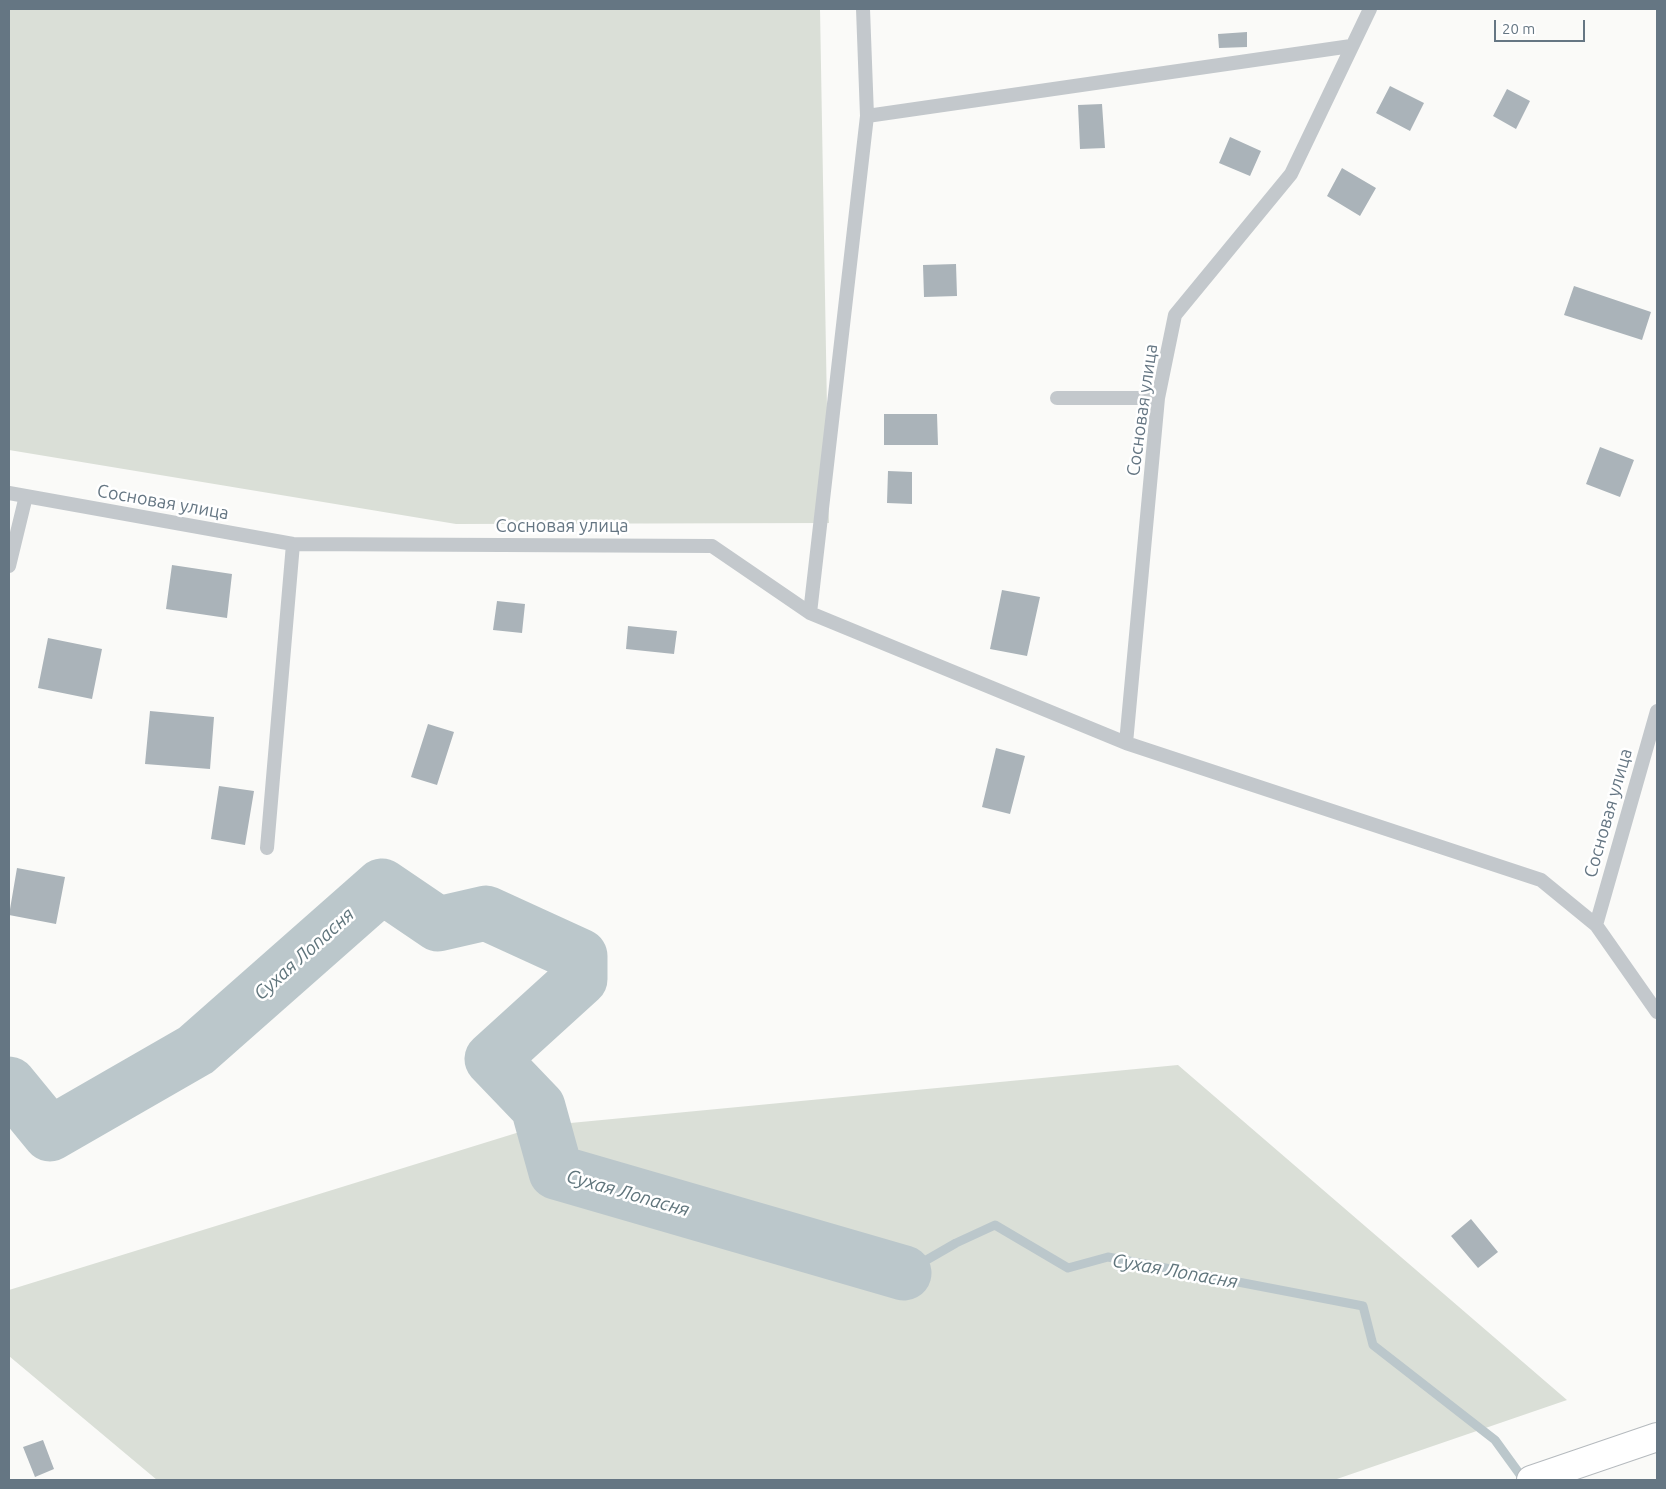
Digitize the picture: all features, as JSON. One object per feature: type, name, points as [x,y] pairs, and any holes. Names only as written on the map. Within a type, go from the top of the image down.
[{"type":"main road","points":[[1531,1480],[1657,1437]]},
{"type":"lane","points":[[810,613],[867,116],[863,9]]},
{"type":"lane","name":"Сосновая улица","points":[[1126,743],[1158,398],[1175,315],[1291,174],[1370,9]]},
{"type":"lane","points":[[867,116],[1351,46]]},
{"type":"lane","points":[[1057,398],[1158,398]]},
{"type":"lane","name":"Сосновая улица","points":[[9,493],[293,544],[712,546],[810,613],[1126,743],[1541,880],[1596,925],[1657,1012]]},
{"type":"lane","points":[[9,566],[26,496]]},
{"type":"lane","points":[[266,848],[293,544]]},
{"type":"lane","name":"Сосновая улица","points":[[1596,925],[1657,711]]},
{"type":"shaded area","points":[[9,9],[820,9],[829,523],[456,524],[9,450]]},
{"type":"shaded area","points":[[1178,1065],[1567,1400],[1334,1480],[157,1480],[9,1356],[9,1290],[539,1126]]},
{"type":"building","points":[[1247,32],[1247,47],[1219,48],[1218,34]]},
{"type":"building","points":[[1390,86],[1424,103],[1410,131],[1376,113]]},
{"type":"building","points":[[1507,89],[1530,101],[1516,129],[1493,116]]},
{"type":"building","points":[[1102,104],[1105,148],[1080,149],[1078,105]]},
{"type":"building","points":[[1230,137],[1261,151],[1250,176],[1219,163]]},
{"type":"building","points":[[1342,168],[1376,188],[1360,216],[1327,196]]},
{"type":"building","points":[[956,264],[957,296],[924,297],[923,265]]},
{"type":"building","points":[[1574,286],[1651,312],[1642,340],[1564,315]]},
{"type":"building","points":[[884,414],[937,414],[938,445],[884,445]]},
{"type":"building","points":[[1600,447],[1634,460],[1620,497],[1586,484]]},
{"type":"building","points":[[888,471],[912,472],[912,504],[887,503]]},
{"type":"building","points":[[172,565],[232,574],[227,618],[166,609]]},
{"type":"building","points":[[1002,590],[1040,597],[1027,656],[990,649]]},
{"type":"building","points":[[497,601],[525,604],[522,633],[493,630]]},
{"type":"building","points":[[628,626],[677,631],[674,654],[626,649]]},
{"type":"building","points":[[48,638],[102,649],[92,699],[38,688]]},
{"type":"building","points":[[150,711],[214,717],[210,769],[145,764]]},
{"type":"building","points":[[428,724],[454,732],[437,785],[411,777]]},
{"type":"building","points":[[996,748],[1025,756],[1010,814],[982,807]]},
{"type":"building","points":[[219,786],[254,791],[245,845],[211,839]]},
{"type":"building","points":[[17,868],[65,877],[56,924],[9,915]]},
{"type":"building","points":[[1471,1219],[1498,1252],[1478,1268],[1451,1236]]},
{"type":"building","points":[[43,1440],[54,1469],[35,1477],[23,1447]]},
{"type":"waterway","name":"Сухая Лопасня","points":[[9,1084],[50,1134],[196,1050],[382,886],[438,924],[486,913],[580,956],[580,979],[492,1059],[538,1107],[556,1172],[904,1273]]},
{"type":"waterway","name":"Сухая Лопасня","points":[[904,1273],[956,1243],[995,1225],[1068,1268],[1108,1257],[1363,1306],[1373,1345],[1495,1440],[1524,1480]]}]
